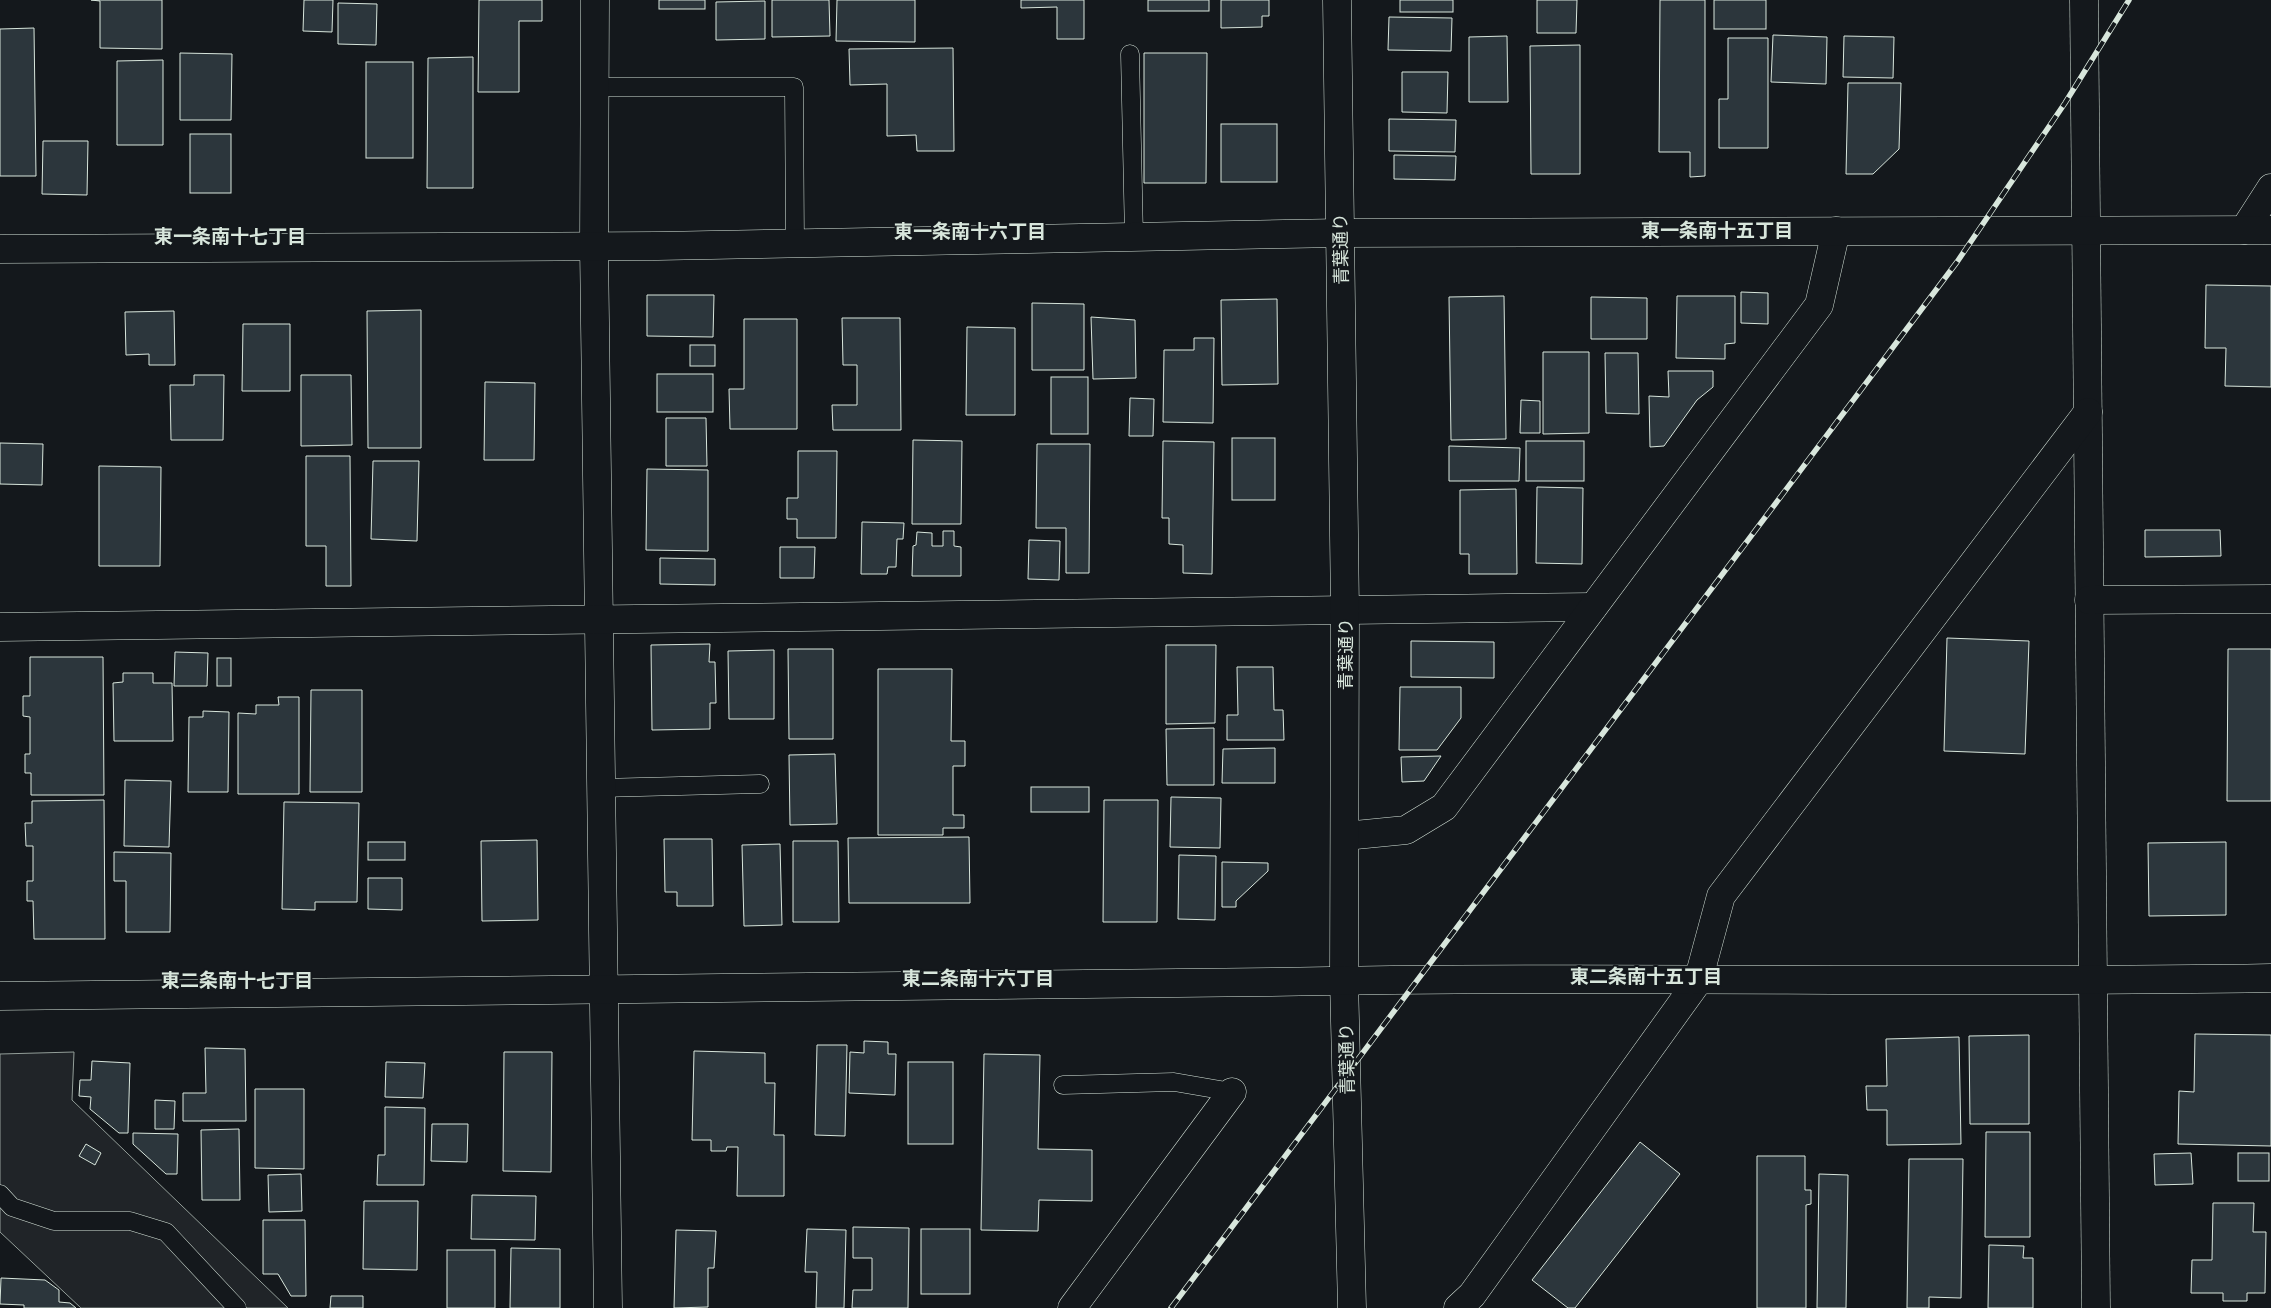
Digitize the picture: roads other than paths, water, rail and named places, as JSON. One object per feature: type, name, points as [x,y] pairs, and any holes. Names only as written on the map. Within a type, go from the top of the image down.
[{"type":"street","points":[[595,0],[594,247],[602,989],[608,1308]]},
{"type":"street","name":"青葉通り","points":[[1337,0],[1344,611],[1344,980],[1352,1308]]},
{"type":"street","points":[[2084,0],[2096,1308]]},
{"type":"street","points":[[2244,230],[2271,188]]},
{"type":"street","points":[[0,249],[594,247],[1340,233],[2271,230]]},
{"type":"street","points":[[1345,836],[1406,830],[1444,807],[1820,305],[1836,231]]},
{"type":"street","points":[[1458,1308],[1472,1295],[1698,980],[1722,896],[2088,412]]},
{"type":"street","points":[[2089,600],[2271,599]]},
{"type":"street","points":[[0,628],[1593,607]]},
{"type":"street","points":[[0,996],[1439,978],[2093,981],[2271,978]]},
{"type":"street","points":[[1072,1308],[1232,1092]]},
{"type":"lane","points":[[1130,54],[1134,237]]},
{"type":"lane","points":[[595,87],[794,87],[795,244]]},
{"type":"lane","points":[[600,788],[760,784]]},
{"type":"lane","points":[[1063,1085],[1174,1082],[1232,1092]]},
{"type":"lane","points":[[0,1194],[12,1207],[54,1221],[130,1221],[166,1232],[236,1308]]},
{"type":"railway","points":[[1171,1308],[1957,262],[2065,103],[2129,0]]},
{"type":"district","name":"東一条南十五丁目","points":[[1717,230]]},
{"type":"district","name":"東一条南十六丁目","points":[[970,231]]},
{"type":"district","name":"東一条南十七丁目","points":[[230,236]]},
{"type":"district","name":"東二条南十五丁目","points":[[1646,976]]},
{"type":"district","name":"東二条南十六丁目","points":[[978,978]]},
{"type":"district","name":"東二条南十七丁目","points":[[237,980]]}]
